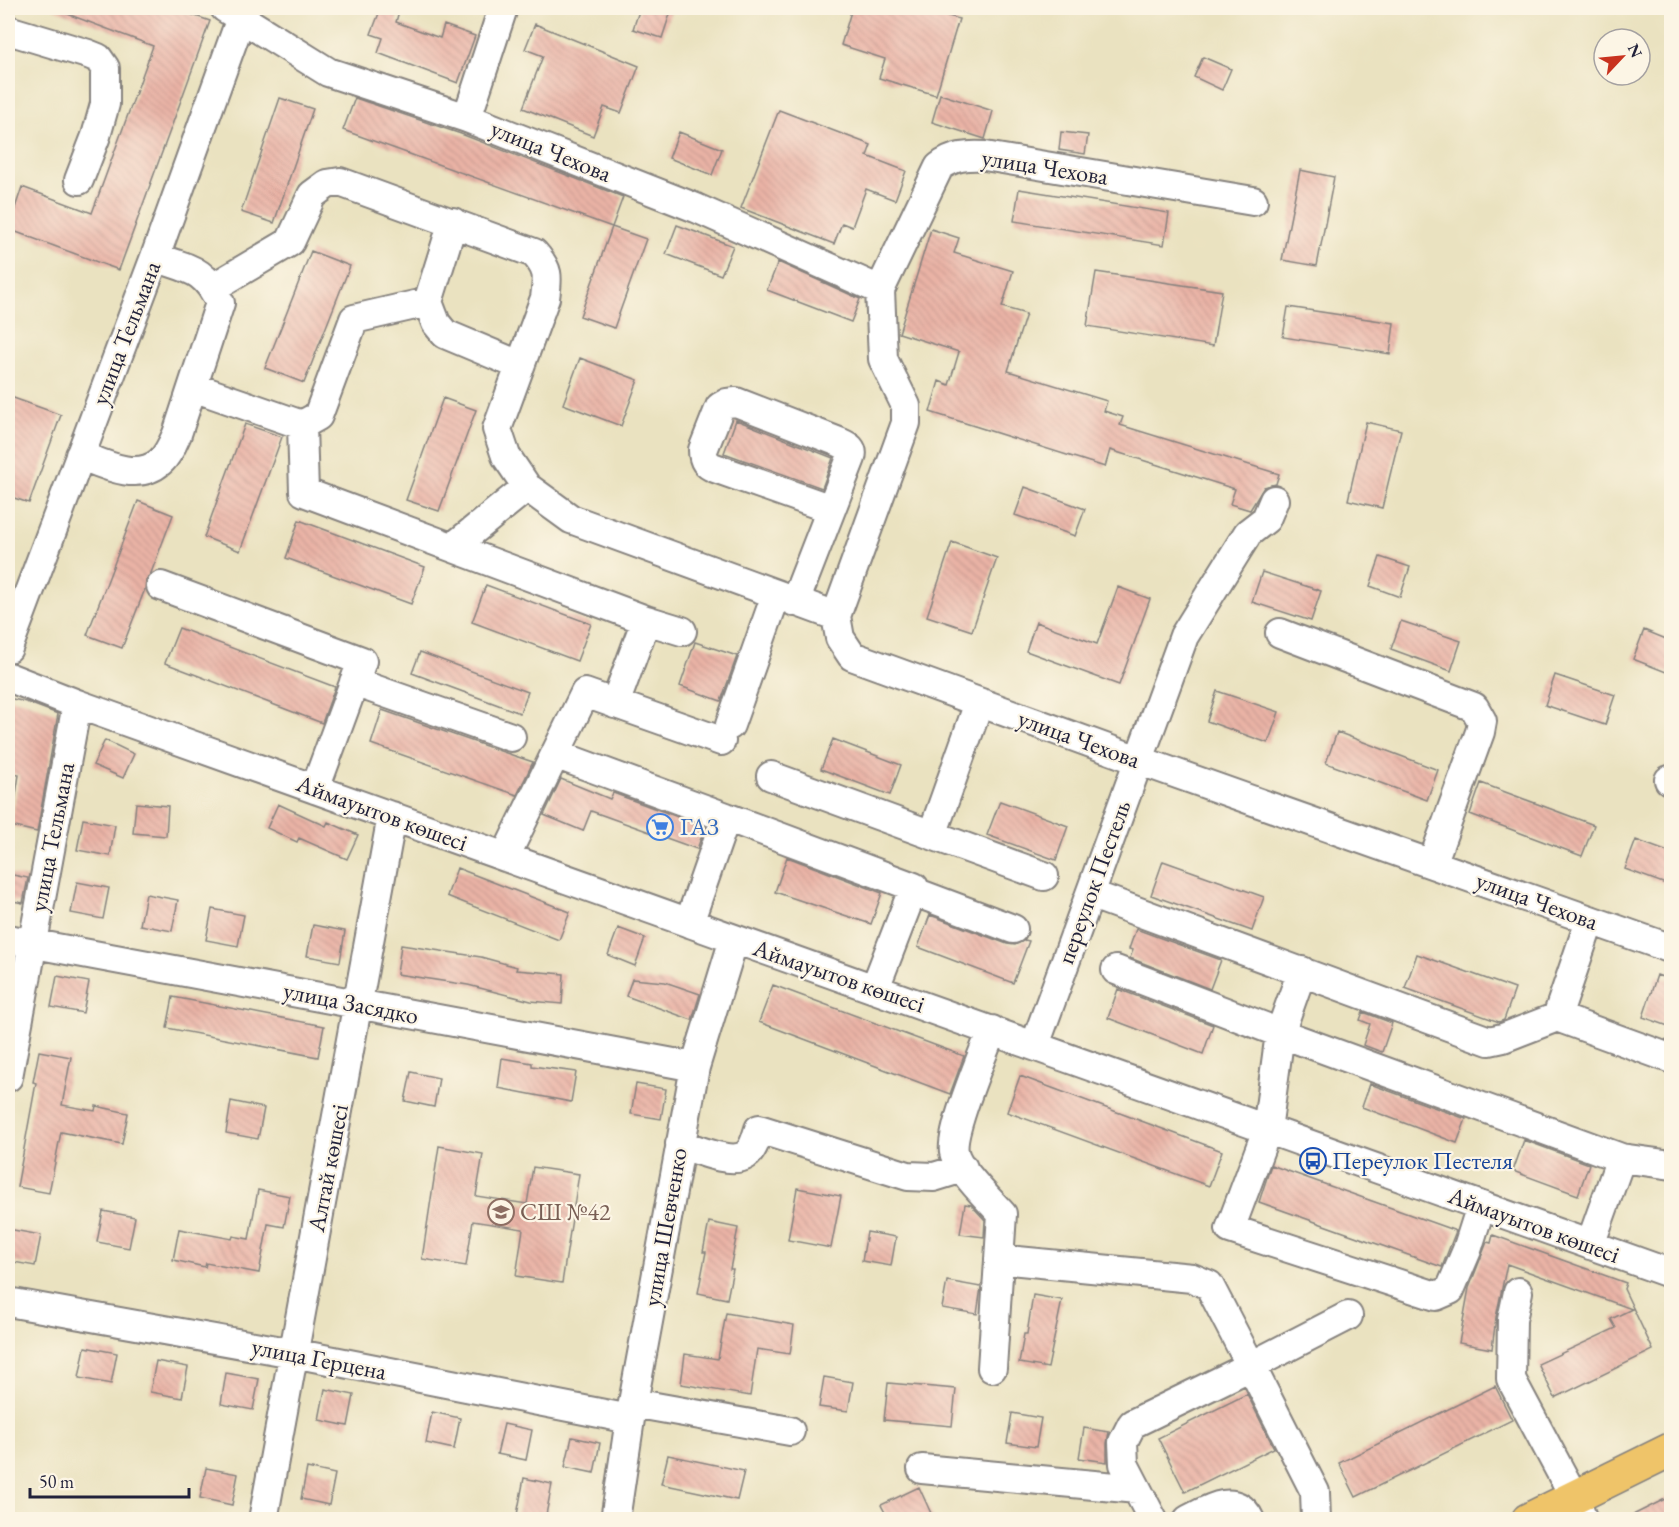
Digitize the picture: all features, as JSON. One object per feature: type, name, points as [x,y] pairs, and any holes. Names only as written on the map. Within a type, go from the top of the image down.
[{"type":"main road","points":[[1528,1520],[1578,1508],[1671,1449]]},
{"type":"street","points":[[467,118],[503,8]]},
{"type":"street","name":"улица Чехова","points":[[233,13],[327,72],[467,118],[696,208],[880,290]]},
{"type":"street","name":"улица Тельмана","points":[[8,648],[155,257],[233,13]]},
{"type":"street","points":[[8,30],[88,54],[98,58],[105,68],[105,104],[96,136],[79,180]]},
{"type":"street","name":"улица Чехова","points":[[1253,201],[984,156],[963,155],[939,167],[880,290],[883,359],[906,406],[906,423],[836,616],[840,638],[852,656],[1671,949]]},
{"type":"street","points":[[214,287],[290,242],[312,195],[327,184],[340,182],[534,253],[542,262],[548,276],[544,298],[497,429],[506,456],[527,487],[571,519],[836,616]]},
{"type":"street","points":[[453,222],[429,302],[436,323],[445,334],[519,364]]},
{"type":"street","points":[[80,455],[117,470],[150,468],[160,462],[170,449],[177,434],[220,303],[214,287],[207,279],[198,273],[155,257]]},
{"type":"street","points":[[193,387],[302,425],[318,416],[354,319],[429,302]]},
{"type":"street","points":[[505,857],[585,693],[615,704],[726,734],[786,598],[831,509],[853,453],[851,447],[736,402],[720,407],[704,450],[706,462],[715,468],[831,509]]},
{"type":"street","points":[[302,425],[304,492],[682,632]]},
{"type":"street","points":[[453,547],[527,487]]},
{"type":"street","name":"переулок Пестель","points":[[1035,1045],[1184,636],[1248,533],[1266,519],[1274,500]]},
{"type":"street","points":[[161,586],[362,661],[315,789]]},
{"type":"street","points":[[615,704],[646,620]]},
{"type":"street","points":[[1280,633],[1474,707],[1482,721],[1480,732],[1432,864]]},
{"type":"street","name":"Аймауытов көшесі","points":[[8,677],[77,704],[1671,1274]]},
{"type":"street","points":[[354,682],[511,737]]},
{"type":"street","points":[[932,835],[979,703]]},
{"type":"street","name":"улица Тельмана","points":[[8,1077],[19,942],[77,704]]},
{"type":"street","points":[[555,754],[914,887],[875,988]]},
{"type":"street","points":[[771,776],[1044,876]]},
{"type":"street","name":"Алтай көшесі","points":[[263,1520],[392,816]]},
{"type":"street","points":[[689,923],[726,817]]},
{"type":"street","points":[[912,891],[1013,929]]},
{"type":"street","points":[[1090,894],[1488,1041],[1503,1038],[1557,1017],[1671,1059]]},
{"type":"street","points":[[1557,1017],[1590,920]]},
{"type":"street","name":"улица Шевченко","points":[[615,1520],[632,1411],[695,1067],[734,939]]},
{"type":"street","name":"улица Засядко","points":[[19,942],[695,1067]]},
{"type":"street","points":[[1116,970],[1280,1033],[1621,1158],[1671,1165]]},
{"type":"street","points":[[1302,971],[1280,1033],[1267,1130],[1230,1229],[1436,1296],[1450,1290],[1467,1250],[1481,1206]]},
{"type":"street","points":[[992,1030],[954,1135],[954,1154],[1002,1214],[992,1368]]},
{"type":"street","points":[[680,1144],[721,1157],[735,1158],[746,1155],[753,1147],[759,1129],[908,1176],[933,1177],[963,1168]]},
{"type":"street","points":[[1590,1245],[1621,1158]]},
{"type":"street","points":[[999,1259],[1192,1278],[1209,1285],[1315,1492],[1316,1520]]},
{"type":"street","points":[[1518,1292],[1512,1320],[1511,1379],[1578,1508]]},
{"type":"street","name":"улица Герцена","points":[[8,1302],[632,1411],[790,1431]]},
{"type":"street","points":[[1153,1520],[1124,1464],[1123,1442],[1132,1424],[1348,1316]]},
{"type":"street","points":[[922,1469],[1137,1489]]},
{"type":"street","points":[[1188,1520],[1219,1504],[1233,1505],[1247,1513],[1250,1520]]},
{"type":"building","points":[[54,8],[173,8],[210,21],[119,270],[8,229],[22,187],[92,213],[153,46]]},
{"type":"building","points":[[381,8],[399,11],[396,22],[440,38],[444,25],[475,36],[458,83],[378,53],[383,38],[371,34]]},
{"type":"building","points":[[640,8],[672,8],[662,38],[633,29]]},
{"type":"building","points":[[852,8],[921,8],[959,19],[936,95],[879,78],[885,59],[841,45]]},
{"type":"building","points":[[535,24],[639,66],[621,113],[604,107],[593,136],[523,108],[543,56],[525,49]]},
{"type":"building","points":[[1203,57],[1231,69],[1222,90],[1194,77]]},
{"type":"building","points":[[940,94],[993,111],[985,139],[932,122]]},
{"type":"building","points":[[280,98],[313,109],[274,223],[241,212]]},
{"type":"building","points":[[355,98],[461,134],[623,197],[612,227],[343,130]]},
{"type":"building","points":[[779,110],[871,145],[867,156],[906,171],[895,200],[866,189],[852,227],[842,223],[834,244],[741,208]]},
{"type":"building","points":[[679,132],[722,149],[712,175],[669,158]]},
{"type":"building","points":[[1061,132],[1088,135],[1085,154],[1059,150]]},
{"type":"building","points":[[1300,170],[1334,177],[1317,266],[1282,260]]},
{"type":"building","points":[[1019,189],[1169,213],[1164,245],[1014,221]]},
{"type":"building","points":[[677,225],[733,246],[721,275],[666,254]]},
{"type":"building","points":[[612,227],[646,239],[614,328],[580,316]]},
{"type":"building","points":[[931,229],[959,238],[954,253],[1013,271],[1002,307],[1026,314],[1008,371],[1107,401],[1104,411],[1123,417],[1120,425],[1279,474],[1276,484],[1264,487],[1250,510],[1230,504],[1235,489],[1110,450],[1105,467],[930,412],[939,381],[949,385],[959,352],[899,333]]},
{"type":"building","points":[[311,251],[350,266],[304,383],[265,368]]},
{"type":"building","points":[[778,262],[860,299],[851,322],[767,290]]},
{"type":"building","points":[[1096,272],[1222,291],[1213,346],[1087,326]]},
{"type":"building","points":[[1288,307],[1394,323],[1390,354],[1283,337]]},
{"type":"building","points":[[580,358],[638,380],[621,426],[563,404]]},
{"type":"building","points":[[8,396],[61,415],[29,503],[8,496]]},
{"type":"building","points":[[443,398],[476,410],[439,511],[406,500]]},
{"type":"building","points":[[736,420],[833,458],[822,488],[724,453]]},
{"type":"building","points":[[1366,422],[1401,430],[1382,508],[1348,500]]},
{"type":"building","points":[[245,424],[282,437],[240,551],[204,537]]},
{"type":"building","points":[[1025,487],[1085,509],[1075,536],[1015,515]]},
{"type":"building","points":[[138,501],[173,515],[151,573],[146,580],[145,589],[122,648],[87,635]]},
{"type":"building","points":[[299,520],[425,567],[411,604],[286,558]]},
{"type":"building","points":[[952,542],[997,558],[972,631],[927,616]]},
{"type":"building","points":[[1380,557],[1410,567],[1400,597],[1370,586]]},
{"type":"building","points":[[1262,572],[1321,591],[1311,621],[1252,602]]},
{"type":"building","points":[[486,585],[591,624],[577,661],[472,622]]},
{"type":"building","points":[[1118,587],[1150,599],[1119,685],[1026,651],[1036,622],[1097,644]]},
{"type":"building","points":[[1401,621],[1461,641],[1451,671],[1391,649]]},
{"type":"building","points":[[179,628],[335,687],[322,723],[165,663]]},
{"type":"building","points":[[1644,630],[1671,641],[1671,674],[1633,659]]},
{"type":"building","points":[[695,642],[737,656],[721,701],[680,686]]},
{"type":"building","points":[[420,652],[528,692],[520,713],[412,673]]},
{"type":"building","points":[[1555,675],[1615,695],[1605,725],[1545,705]]},
{"type":"building","points":[[1217,691],[1279,712],[1268,743],[1207,721]]},
{"type":"building","points":[[8,698],[58,714],[37,832],[11,826],[19,775],[8,773]]},
{"type":"building","points":[[382,710],[533,762],[517,795],[371,744]]},
{"type":"building","points":[[1337,732],[1438,770],[1427,800],[1326,763]]},
{"type":"building","points":[[833,739],[901,765],[890,795],[821,769]]},
{"type":"building","points":[[105,740],[134,754],[123,778],[93,765]]},
{"type":"building","points":[[561,779],[610,799],[613,793],[705,827],[697,849],[591,811],[583,831],[544,815]]},
{"type":"building","points":[[1481,783],[1594,825],[1582,856],[1470,814]]},
{"type":"building","points":[[1000,801],[1068,826],[1056,860],[987,835]]},
{"type":"building","points":[[136,803],[168,806],[166,836],[133,833]]},
{"type":"building","points":[[278,804],[326,826],[328,822],[358,835],[347,859],[299,838],[297,842],[267,828]]},
{"type":"building","points":[[83,819],[115,825],[110,856],[77,850]]},
{"type":"building","points":[[1636,840],[1671,853],[1671,886],[1625,869]]},
{"type":"building","points":[[787,857],[882,893],[871,924],[775,892]]},
{"type":"building","points":[[1163,861],[1264,897],[1252,931],[1151,895]]},
{"type":"building","points":[[457,868],[570,912],[559,940],[447,896]]},
{"type":"building","points":[[8,874],[28,878],[23,903],[8,900]]},
{"type":"building","points":[[77,882],[109,888],[103,919],[71,913]]},
{"type":"building","points":[[146,894],[178,900],[172,931],[140,925]]},
{"type":"building","points":[[212,909],[244,915],[238,946],[206,940]]},
{"type":"building","points":[[930,915],[1007,944],[1015,945],[1025,940],[1029,941],[1013,983],[918,947]]},
{"type":"building","points":[[313,925],[345,931],[340,962],[307,956]]},
{"type":"building","points":[[618,928],[645,938],[635,966],[608,955]]},
{"type":"building","points":[[1136,929],[1221,960],[1210,989],[1130,958],[1133,950],[1129,949]]},
{"type":"building","points":[[401,945],[481,957],[517,967],[516,970],[564,974],[562,1004],[531,1001],[468,985],[397,974]]},
{"type":"building","points":[[1417,954],[1515,989],[1504,1020],[1499,1022],[1405,988]]},
{"type":"building","points":[[1657,975],[1671,980],[1671,1027],[1643,1017]]},
{"type":"building","points":[[57,976],[89,982],[83,1013],[51,1007]]},
{"type":"building","points":[[632,979],[665,982],[700,994],[692,1020],[626,996]]},
{"type":"building","points":[[773,985],[964,1056],[950,1094],[759,1022]]},
{"type":"building","points":[[1118,989],[1213,1025],[1203,1054],[1108,1018]]},
{"type":"building","points":[[173,997],[324,1026],[318,1057],[167,1028]]},
{"type":"building","points":[[1363,1012],[1392,1023],[1382,1052],[1363,1045],[1370,1024],[1360,1020]]},
{"type":"building","points":[[39,1051],[71,1057],[62,1105],[95,1111],[96,1106],[128,1113],[122,1144],[61,1132],[49,1193],[17,1187],[36,1083],[33,1082]]},
{"type":"building","points":[[502,1058],[532,1063],[532,1066],[576,1072],[571,1102],[498,1088]]},
{"type":"building","points":[[411,1072],[439,1078],[434,1107],[405,1101]]},
{"type":"building","points":[[1020,1076],[1222,1151],[1209,1186],[1007,1112]]},
{"type":"building","points":[[636,1084],[666,1089],[661,1119],[631,1114]]},
{"type":"building","points":[[1370,1084],[1466,1119],[1457,1143],[1362,1107]]},
{"type":"building","points":[[231,1101],[264,1108],[258,1139],[226,1133]]},
{"type":"building","points":[[1524,1140],[1589,1164],[1578,1195],[1513,1171]]},
{"type":"building","name":"СШ №42","points":[[439,1146],[483,1154],[476,1196],[527,1204],[533,1167],[579,1174],[562,1283],[516,1276],[523,1229],[473,1221],[466,1266],[422,1259]]},
{"type":"building","points":[[1271,1165],[1456,1231],[1442,1267],[1259,1202]]},
{"type":"building","points":[[797,1188],[841,1196],[831,1248],[788,1240]]},
{"type":"building","points":[[258,1190],[290,1196],[284,1227],[268,1224],[259,1273],[206,1263],[205,1267],[173,1260],[179,1229],[232,1239],[233,1236],[249,1239]]},
{"type":"building","points":[[965,1204],[971,1205],[985,1220],[984,1237],[960,1234]]},
{"type":"building","points":[[103,1211],[135,1217],[129,1248],[97,1242]]},
{"type":"building","points":[[709,1222],[738,1228],[727,1299],[698,1293]]},
{"type":"building","points":[[8,1229],[41,1235],[35,1266],[8,1261]]},
{"type":"building","points":[[867,1232],[896,1237],[891,1266],[862,1261]]},
{"type":"building","points":[[1493,1235],[1626,1283],[1624,1289],[1653,1350],[1555,1398],[1538,1364],[1616,1328],[1611,1319],[1632,1309],[1507,1264],[1492,1349],[1459,1343],[1469,1288],[1487,1242],[1491,1243]]},
{"type":"building","points":[[947,1281],[981,1287],[977,1314],[942,1308]]},
{"type":"building","points":[[1033,1295],[1062,1300],[1048,1368],[1019,1363],[1024,1334],[1027,1334]]},
{"type":"building","points":[[726,1313],[794,1325],[790,1354],[757,1349],[750,1396],[681,1384],[685,1354],[718,1359]]},
{"type":"building","points":[[85,1347],[117,1353],[111,1384],[79,1378]]},
{"type":"building","points":[[156,1361],[188,1367],[182,1398],[150,1392]]},
{"type":"building","points":[[226,1373],[259,1379],[253,1410],[221,1404]]},
{"type":"building","points":[[824,1377],[853,1382],[848,1411],[819,1407]]},
{"type":"building","points":[[888,1383],[956,1389],[952,1426],[884,1420]]},
{"type":"building","points":[[1495,1386],[1512,1420],[1356,1497],[1339,1463]]},
{"type":"building","points":[[325,1389],[354,1395],[348,1426],[319,1420]]},
{"type":"building","points":[[1247,1394],[1274,1448],[1185,1492],[1158,1438]]},
{"type":"building","points":[[432,1412],[460,1418],[454,1449],[426,1443]]},
{"type":"building","points":[[1012,1413],[1041,1418],[1036,1447],[1007,1443]]},
{"type":"building","points":[[504,1424],[532,1430],[526,1460],[497,1454]]},
{"type":"building","points":[[1084,1428],[1109,1432],[1107,1462],[1079,1458]]},
{"type":"building","points":[[572,1437],[600,1443],[594,1473],[565,1467]]},
{"type":"building","points":[[668,1455],[744,1471],[737,1500],[661,1484]]},
{"type":"building","points":[[206,1468],[238,1474],[232,1505],[200,1498]]},
{"type":"building","points":[[307,1468],[335,1474],[329,1505],[301,1499]]},
{"type":"building","points":[[524,1478],[552,1484],[545,1520],[516,1520]]},
{"type":"building","points":[[919,1487],[934,1520],[889,1520],[881,1505]]},
{"type":"building","points":[[1671,1496],[1671,1520],[1623,1520]]},
{"type":"place","name":"ГАЗ","points":[[660,827]]},
{"type":"place","name":"Переулок Пестеля","points":[[1313,1161]]},
{"type":"place","name":"СШ №42","points":[[501,1212]]}]
